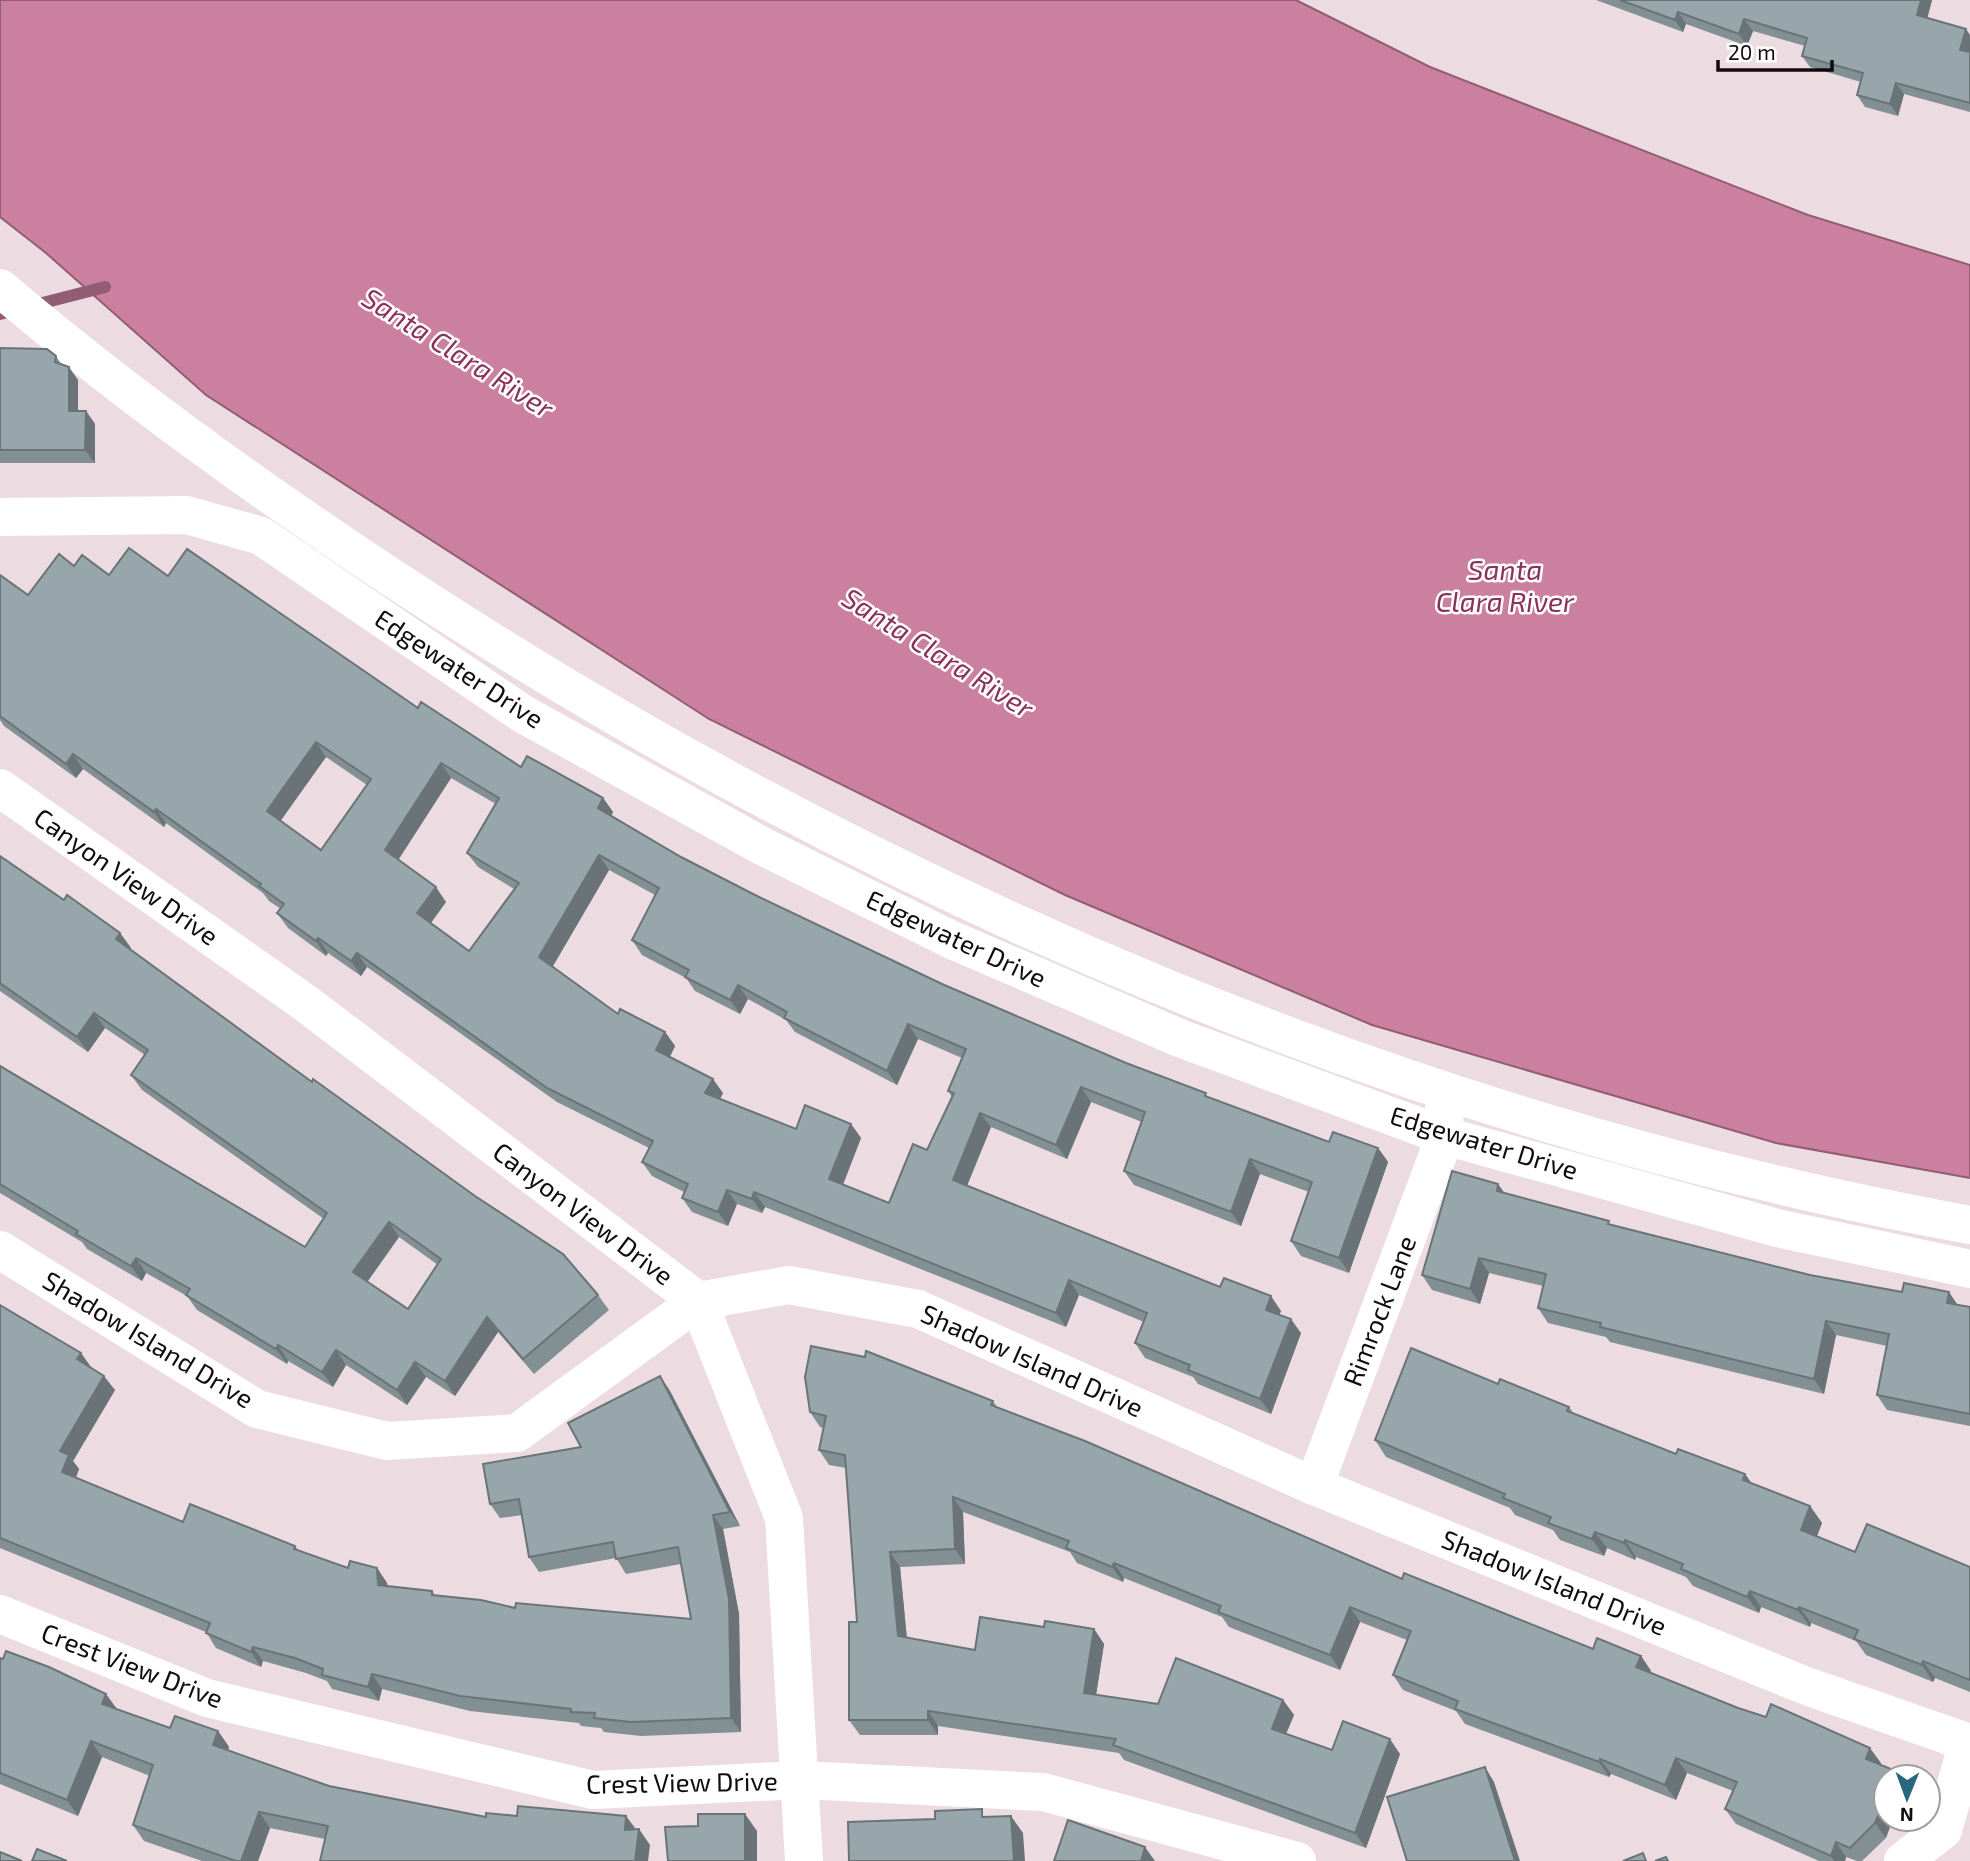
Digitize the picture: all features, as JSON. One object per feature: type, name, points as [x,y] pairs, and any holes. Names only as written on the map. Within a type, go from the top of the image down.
[{"type":"street","points":[[0,288],[153,411],[310,525],[537,671],[682,757],[867,854],[1033,933],[1223,1012],[1448,1091],[1784,1186],[1970,1225]]},
{"type":"street","name":"Edgewater Drive","points":[[0,517],[187,515],[261,536],[523,714],[764,847],[952,940],[1182,1039],[1446,1136],[1777,1228],[1970,1269]]},
{"type":"street","name":"Canyon View Drive","points":[[0,788],[304,1002],[698,1301],[784,1518],[804,1861]]},
{"type":"street","points":[[1446,1136],[1444,1103],[1448,1091]]},
{"type":"street","name":"Rimrock Lane","points":[[1314,1486],[1446,1136]]},
{"type":"street","name":"Shadow Island Drive","points":[[0,1250],[257,1409],[387,1441],[517,1433],[698,1301],[789,1285],[918,1309],[1314,1486],[1809,1687],[1969,1743]]},
{"type":"street","name":"Crest View Drive","points":[[0,1614],[207,1698],[593,1790],[801,1780],[1043,1792],[1297,1861]]},
{"type":"street","points":[[1903,1861],[1943,1830],[1969,1743]]},
{"type":"water","name":"Santa Clara River","points":[[0,0],[1296,0],[1430,67],[1808,215],[1970,265],[1970,1178],[1776,1143],[1372,1025],[1065,895],[709,719],[206,395],[46,253],[0,217]]},
{"type":"building","points":[[1620,0],[1921,0],[1917,15],[1966,29],[1960,50],[1970,52],[1970,103],[1896,83],[1890,104],[1857,95],[1863,73],[1802,56],[1807,38],[1744,19],[1739,34],[1678,12],[1675,20]]},
{"type":"building","points":[[0,348],[47,349],[56,356],[55,362],[69,367],[69,411],[86,411],[85,450],[0,450]]},
{"type":"building","points":[[129,548],[168,576],[187,549],[418,708],[421,702],[521,767],[527,756],[603,798],[598,808],[681,857],[757,896],[942,984],[1126,1063],[1206,1093],[1205,1096],[1329,1142],[1333,1132],[1378,1148],[1339,1258],[1291,1241],[1312,1182],[1250,1159],[1231,1212],[1124,1171],[1145,1112],[1081,1087],[1056,1145],[980,1113],[953,1180],[1220,1287],[1224,1278],[1271,1296],[1266,1310],[1291,1319],[1260,1399],[1188,1370],[1190,1365],[1135,1343],[1147,1313],[1069,1280],[1056,1313],[754,1192],[752,1199],[727,1190],[718,1212],[682,1198],[688,1184],[642,1162],[653,1141],[547,1088],[357,953],[351,961],[318,938],[316,941],[277,913],[284,904],[259,886],[261,884],[156,809],[154,812],[73,754],[66,764],[0,716],[0,575],[28,595],[59,554],[74,566],[82,555],[109,575]],"holes":[[[316,742],[371,779],[321,850],[267,811]],[[441,763],[499,798],[467,853],[519,883],[469,951],[417,913],[436,887],[385,850]],[[599,855],[659,888],[632,940],[689,970],[685,977],[730,1000],[738,985],[787,1012],[784,1018],[887,1071],[908,1024],[966,1049],[948,1091],[954,1093],[927,1150],[913,1144],[889,1203],[829,1179],[851,1124],[805,1105],[796,1129],[705,1093],[713,1079],[656,1050],[665,1032],[620,1009],[618,1014],[539,957]]]},
{"type":"building","points":[[0,856],[64,900],[67,895],[120,933],[116,939],[312,1082],[313,1079],[475,1196],[563,1254],[598,1295],[523,1359],[487,1317],[445,1381],[415,1362],[397,1390],[336,1350],[322,1372],[278,1345],[276,1349],[186,1295],[190,1289],[136,1258],[131,1266],[0,1184],[0,1066],[305,1247],[327,1213],[131,1075],[148,1050],[94,1013],[77,1037],[0,983]],"holes":[[[389,1222],[441,1259],[408,1309],[353,1272]]]},
{"type":"building","points":[[1452,1171],[1498,1184],[1497,1191],[1609,1221],[1608,1224],[1810,1275],[1902,1292],[1904,1283],[1949,1292],[1947,1303],[1970,1307],[1970,1414],[1877,1395],[1889,1334],[1826,1321],[1814,1379],[1600,1327],[1601,1323],[1538,1308],[1546,1274],[1479,1258],[1470,1289],[1422,1275]]},
{"type":"building","points":[[0,1305],[81,1353],[77,1359],[104,1376],[60,1451],[69,1455],[62,1472],[183,1522],[190,1504],[295,1546],[294,1549],[348,1568],[350,1561],[377,1568],[378,1585],[432,1591],[432,1595],[481,1600],[515,1608],[516,1603],[691,1619],[678,1547],[616,1559],[613,1542],[529,1557],[519,1499],[490,1504],[483,1464],[581,1447],[568,1423],[660,1376],[730,1512],[713,1515],[729,1599],[731,1718],[631,1722],[594,1718],[595,1713],[460,1696],[372,1674],[368,1687],[322,1675],[323,1669],[295,1658],[253,1647],[251,1652],[206,1633],[210,1623],[0,1538]]},
{"type":"building","points":[[811,1346],[865,1357],[866,1351],[993,1401],[991,1405],[1085,1441],[1402,1579],[1404,1573],[1593,1649],[1597,1638],[1641,1656],[1636,1667],[1738,1708],[1766,1717],[1771,1704],[1870,1748],[1866,1759],[1876,1763],[1872,1763],[1872,1826],[1850,1848],[1836,1842],[1831,1856],[1725,1809],[1737,1782],[1676,1758],[1665,1785],[1600,1759],[1599,1762],[1455,1709],[1458,1701],[1393,1675],[1411,1631],[1350,1607],[1330,1655],[1218,1612],[1221,1606],[1114,1563],[1112,1567],[1066,1548],[1069,1541],[953,1497],[955,1549],[890,1552],[898,1636],[975,1650],[980,1617],[1044,1627],[1045,1621],[1094,1629],[1084,1693],[1158,1704],[1176,1658],[1283,1700],[1272,1729],[1332,1750],[1343,1721],[1390,1739],[1355,1833],[1113,1745],[1116,1739],[928,1711],[928,1720],[849,1720],[849,1622],[857,1622],[845,1455],[819,1450],[826,1416],[810,1412],[805,1377]]},
{"type":"building","points":[[1411,1348],[1498,1384],[1500,1379],[1569,1407],[1567,1411],[1676,1454],[1678,1449],[1745,1474],[1743,1480],[1810,1506],[1801,1530],[1855,1552],[1867,1524],[1970,1567],[1970,1680],[1923,1661],[1922,1665],[1854,1639],[1858,1630],[1799,1607],[1798,1610],[1750,1591],[1747,1597],[1681,1569],[1683,1564],[1625,1540],[1624,1543],[1595,1532],[1592,1539],[1548,1523],[1551,1517],[1503,1498],[1505,1494],[1375,1440]]},
{"type":"building","points":[[6,1651],[49,1667],[106,1694],[102,1704],[170,1728],[175,1716],[218,1731],[213,1745],[329,1786],[486,1817],[486,1813],[517,1816],[518,1806],[626,1816],[625,1830],[639,1829],[635,1861],[320,1861],[328,1826],[259,1812],[241,1861],[236,1861],[133,1825],[153,1765],[91,1741],[67,1800],[0,1773],[0,1658],[3,1659]]},
{"type":"building","points":[[1485,1767],[1515,1861],[1407,1861],[1387,1797]]},
{"type":"building","points":[[982,1809],[982,1817],[1011,1816],[1014,1861],[849,1861],[848,1822],[935,1819],[935,1811]]},
{"type":"building","points":[[698,1814],[745,1814],[745,1861],[668,1861],[665,1827],[698,1826]]},
{"type":"building","points":[[1068,1820],[1145,1847],[1141,1861],[1054,1861]]},
{"type":"building","points":[[37,1849],[67,1861],[32,1861]]},
{"type":"building","points":[[0,1852],[22,1861],[0,1861]]},
{"type":"building","points":[[1643,1853],[1646,1861],[1623,1861]]},
{"type":"waterway","points":[[0,314],[105,287]]}]
